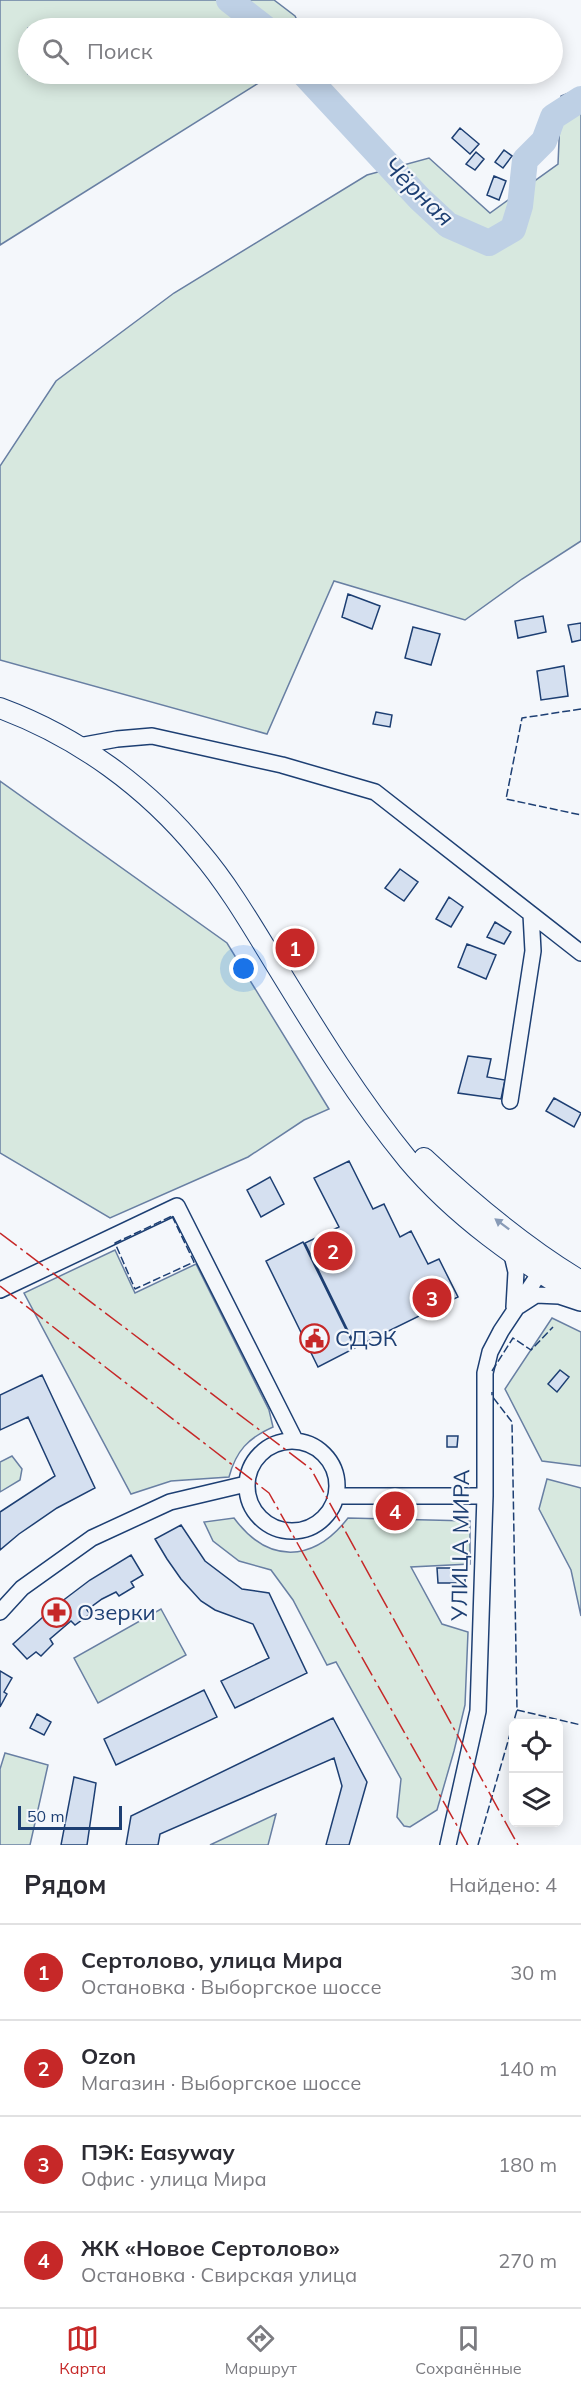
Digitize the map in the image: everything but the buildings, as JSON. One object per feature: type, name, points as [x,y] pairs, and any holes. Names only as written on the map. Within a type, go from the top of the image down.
[{"type":"main road","points":[[0,708],[28,718],[79,746],[134,784],[171,818],[201,853],[257,934],[322,1040],[363,1101],[409,1161],[456,1208],[512,1255],[581,1281]]},
{"type":"main road","points":[[363,1101],[464,1195],[581,1298]]},
{"type":"street","points":[[79,746],[152,736],[282,765],[375,792],[581,953]]},
{"type":"street","points":[[510,1101],[533,951],[531,914]]},
{"type":"street","points":[[0,1290],[177,1206],[295,1440]]},
{"type":"street","points":[[512,1255],[517,1289],[514,1310]]},
{"type":"street","name":"УЛИЦА МИРА","points":[[448,1845],[478,1711],[485,1496],[485,1373],[490,1352],[514,1310],[544,1266]]},
{"type":"street","points":[[514,1310],[536,1295],[559,1296],[581,1304]]},
{"type":"street","points":[[295,1440],[308,1443],[321,1450],[330,1461],[338,1484],[336,1496],[328,1513],[314,1526],[295,1531],[276,1529],[260,1519],[249,1503],[246,1484],[251,1467],[261,1452],[277,1443],[295,1440]]},
{"type":"street","points":[[0,1612],[22,1588],[92,1538],[170,1502],[246,1484]]},
{"type":"street","points":[[336,1496],[485,1496]]},
{"type":"shaded area","points":[[0,0],[274,0],[295,16],[296,18],[18,18],[18,84],[257,84],[0,245]]},
{"type":"shaded area","points":[[581,88],[581,541],[522,579],[465,620],[334,581],[267,734],[0,660],[0,466],[56,381],[174,293],[367,175],[429,158],[490,213],[558,164],[561,96]]},
{"type":"shaded area","points":[[0,781],[227,943],[329,1109],[304,1120],[248,1157],[110,1218],[0,1153]]},
{"type":"shaded area","points":[[115,1250],[135,1293],[196,1264],[269,1410],[273,1427],[244,1446],[235,1460],[229,1477],[171,1481],[131,1494],[24,1293]]},
{"type":"shaded area","points":[[552,1318],[581,1332],[581,1466],[542,1461],[505,1389]]},
{"type":"shaded area","points":[[12,1456],[22,1469],[20,1480],[0,1492],[0,1462]]},
{"type":"shaded area","points":[[547,1479],[581,1488],[581,1616],[571,1570],[539,1509]]},
{"type":"shaded area","points":[[234,1518],[261,1544],[276,1550],[291,1552],[306,1550],[320,1543],[334,1533],[348,1518],[470,1521],[470,1564],[411,1567],[442,1624],[468,1632],[465,1705],[437,1810],[410,1827],[404,1826],[397,1817],[401,1779],[336,1662],[327,1665],[293,1600],[271,1570],[239,1561],[213,1541],[204,1522]]},
{"type":"shaded area","points":[[161,1609],[186,1655],[98,1703],[74,1658]]},
{"type":"shaded area","points":[[5,1753],[48,1765],[30,1845],[0,1845],[0,1769]]},
{"type":"shaded area","points":[[276,1814],[268,1845],[210,1845]]},
{"type":"waterway","name":"Чёрная","points":[[229,0],[252,18]]},
{"type":"waterway","name":"Чёрная","points":[[313,84],[419,198],[448,225],[489,243],[513,229],[520,206],[525,160],[544,141],[553,117],[581,99]]},
{"type":"fence","points":[[581,709],[522,718],[506,799],[581,815]]},
{"type":"fence","points":[[172,1216],[194,1262],[135,1289],[115,1243],[172,1216]]},
{"type":"fence","points":[[492,1371],[513,1338],[531,1350],[553,1327]]},
{"type":"fence","points":[[478,1845],[517,1710],[512,1422],[492,1396],[492,1392]]},
{"type":"fence","points":[[517,1710],[581,1725]]},
{"type":"power","points":[[0,1233],[311,1469],[518,1845]]},
{"type":"power","points":[[0,1286],[269,1493],[468,1845]]},
{"type":"place","name":"Сертолово, улица Мира","points":[[295,948]]},
{"type":"place","name":"Ozon","points":[[333,1251]]},
{"type":"place","name":"ПЭК: Easyway","points":[[432,1298]]},
{"type":"place","name":"СДЭК","points":[[314,1338]]},
{"type":"place","name":"ЖК «Новое Сертолово»","points":[[395,1511]]},
{"type":"place","name":"Озерки","points":[[56,1612]]}]
